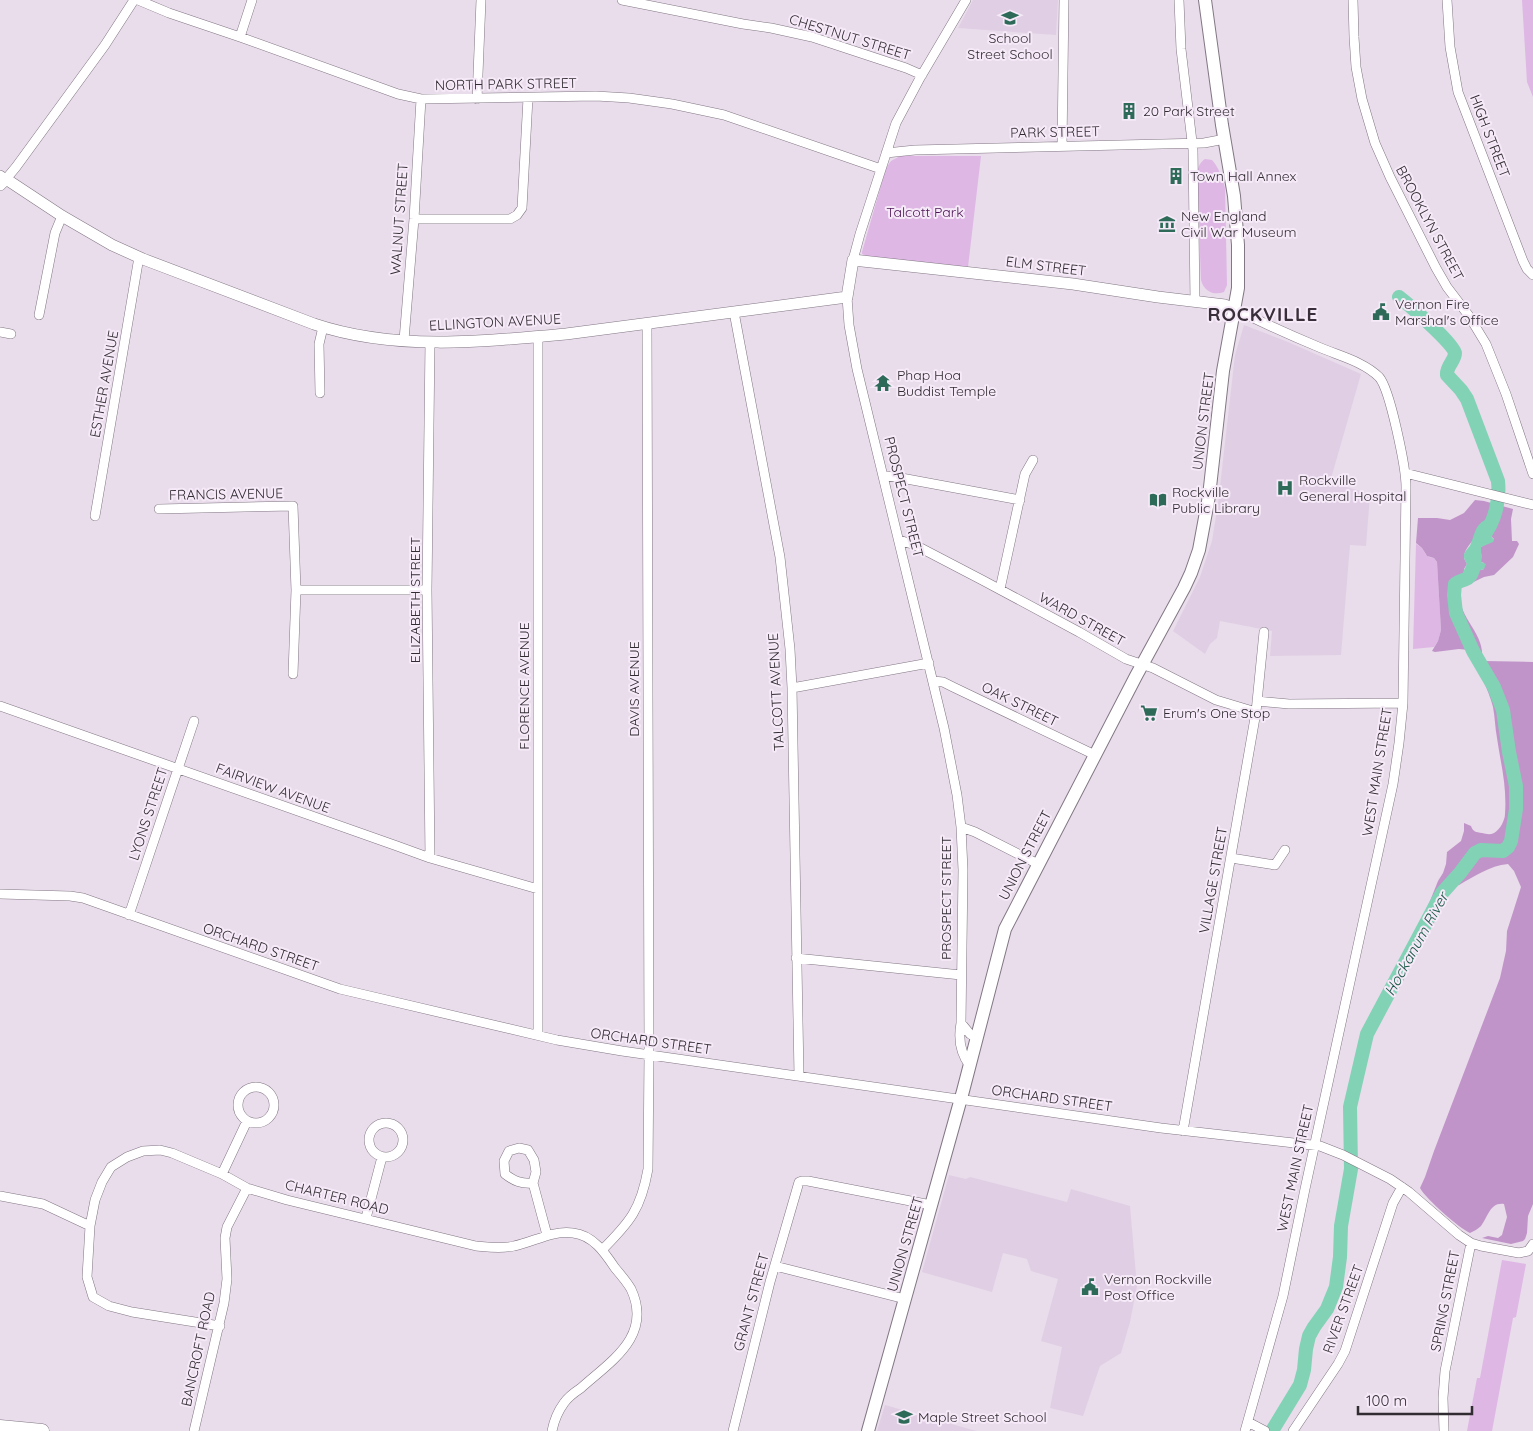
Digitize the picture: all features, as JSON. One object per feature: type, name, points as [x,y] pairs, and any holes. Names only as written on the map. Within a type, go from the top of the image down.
[{"type":"main road","points":[[1205,0],[1237,221],[1238,288],[1234,309]]},
{"type":"main road","name":"UNION STREET","points":[[868,1431],[961,1099],[1005,929],[1142,664],[1184,588],[1199,550],[1210,488],[1223,371],[1234,309]]},
{"type":"main road","points":[[0,1427],[42,1431]]},
{"type":"street","points":[[2,180],[64,102],[105,45],[134,0]]},
{"type":"street","name":"NORTH PARK STREET","points":[[138,0],[169,14],[240,37],[398,94],[421,99],[596,96],[672,104],[724,115],[881,169]]},
{"type":"street","points":[[240,37],[252,0]]},
{"type":"street","points":[[477,99],[481,0]]},
{"type":"street","name":"CHESTNUT STREET","points":[[622,0],[771,28],[812,38],[906,68],[922,75]]},
{"type":"street","name":"PROSPECT STREET","points":[[966,0],[896,123],[853,260],[847,309],[852,346],[929,663],[954,775],[961,827],[963,886],[960,1035],[961,1049],[970,1066]]},
{"type":"street","points":[[1062,146],[1064,0]]},
{"type":"street","points":[[1179,0],[1181,49],[1192,144],[1195,301]]},
{"type":"street","name":"BROOKLYN STREET","points":[[1353,0],[1354,44],[1359,83],[1375,143],[1436,268],[1447,287],[1470,316],[1489,351],[1533,474]]},
{"type":"street","name":"HIGH STREET","points":[[1447,0],[1453,65],[1460,98],[1523,260],[1527,269],[1533,275]]},
{"type":"street","points":[[414,219],[510,219],[517,215],[522,208],[528,98]]},
{"type":"street","name":"WALNUT STREET","points":[[404,340],[421,99]]},
{"type":"street","name":"PARK STREET","points":[[886,153],[915,150],[1192,144],[1225,140]]},
{"type":"street","name":"ELLINGTON AVENUE","points":[[2,180],[102,240],[139,257],[323,327],[356,336],[430,342],[481,341],[647,323],[847,297]]},
{"type":"street","points":[[39,315],[55,233],[62,216]]},
{"type":"street","name":"ESTHER AVENUE","points":[[95,516],[139,257]]},
{"type":"street","name":"ELM STREET","points":[[853,260],[1040,280],[1158,298],[1225,305],[1234,309]]},
{"type":"street","name":"WEST MAIN STREET","points":[[1234,309],[1363,366],[1383,383],[1389,399],[1405,473],[1406,521],[1402,703],[1396,762],[1386,821],[1281,1305],[1247,1426]]},
{"type":"street","name":"TALCOTT AVENUE","points":[[734,312],[780,557],[790,649],[799,1076]]},
{"type":"street","name":"DAVIS AVENUE","points":[[602,1250],[632,1217],[645,1185],[648,1169],[647,323]]},
{"type":"street","points":[[320,393],[319,344],[323,327]]},
{"type":"street","points":[[0,332],[11,334]]},
{"type":"street","name":"FLORENCE AVENUE","points":[[538,336],[538,1035]]},
{"type":"street","name":"ELIZABETH STREET","points":[[430,342],[428,590],[430,858]]},
{"type":"street","points":[[1000,589],[1025,474],[1034,460]]},
{"type":"street","points":[[1405,473],[1533,503]]},
{"type":"street","points":[[883,476],[1020,500]]},
{"type":"street","name":"FRANCIS AVENUE","points":[[159,509],[293,506],[296,590]]},
{"type":"street","name":"WARD STREET","points":[[899,540],[915,545],[1000,589],[1121,656],[1157,670],[1216,700],[1256,712]]},
{"type":"street","points":[[294,674],[296,590],[428,590]]},
{"type":"street","name":"VILLAGE STREET","points":[[1183,1131],[1256,712],[1264,632]]},
{"type":"street","points":[[792,688],[929,663]]},
{"type":"street","name":"OAK STREET","points":[[933,681],[943,682],[1095,755]]},
{"type":"street","points":[[1257,701],[1295,704],[1402,703]]},
{"type":"street","name":"FAIRVIEW AVENUE","points":[[0,706],[430,858],[538,889]]},
{"type":"street","name":"LYONS STREET","points":[[129,915],[194,722]]},
{"type":"street","points":[[961,827],[975,832],[1038,864]]},
{"type":"street","points":[[1230,858],[1275,865],[1284,850]]},
{"type":"street","name":"ORCHARD STREET","points":[[0,894],[77,897],[340,989],[582,1045],[1183,1131],[1315,1145]]},
{"type":"street","points":[[796,958],[961,974]]},
{"type":"street","points":[[961,1023],[970,1034],[977,1038]]},
{"type":"street","points":[[252,1088],[264,1089],[272,1098],[274,1109],[272,1114],[263,1122],[252,1123],[247,1121],[240,1112],[239,1100],[242,1094],[252,1088]]},
{"type":"street","points":[[222,1174],[247,1121]]},
{"type":"street","name":"SPRING STREET","points":[[1315,1145],[1339,1153],[1374,1170],[1402,1187],[1459,1235],[1471,1242],[1445,1371],[1443,1398],[1444,1431]]},
{"type":"street","name":"CHARTER ROAD","points":[[220,1326],[132,1312],[109,1306],[93,1297],[87,1277],[90,1226],[95,1200],[102,1182],[111,1167],[127,1156],[143,1151],[160,1150],[172,1153],[222,1174],[247,1188],[287,1200],[476,1246],[496,1248],[513,1246],[547,1235],[574,1233],[590,1239],[602,1250],[630,1288],[636,1302],[636,1330],[614,1360],[565,1401],[559,1411],[552,1431]]},
{"type":"street","points":[[366,1218],[382,1157]]},
{"type":"street","name":"GRANT STREET","points":[[733,1431],[775,1266],[796,1189],[801,1181],[931,1205]]},
{"type":"street","points":[[533,1183],[547,1235]]},
{"type":"street","name":"RIVER STREET","points":[[1293,1431],[1345,1351],[1393,1204],[1402,1187]]},
{"type":"street","name":"BANCROFT ROAD","points":[[194,1431],[224,1303],[227,1279],[226,1232],[247,1188]]},
{"type":"street","points":[[0,1196],[43,1204],[90,1226]]},
{"type":"street","points":[[1471,1242],[1481,1246],[1519,1253],[1528,1251],[1533,1244]]},
{"type":"street","points":[[775,1266],[905,1299]]},
{"type":"street","points":[[1247,1426],[1264,1430]]},
{"type":"shaded area","name":"School Street School","points":[[973,0],[1058,0],[1056,35],[958,28]]},
{"type":"shaded area","name":"Rockville General Hospital","points":[[1244,325],[1361,374],[1330,482],[1370,494],[1366,546],[1350,545],[1341,655],[1270,656],[1272,631],[1220,621],[1217,638],[1210,644],[1205,654],[1173,631],[1200,577],[1212,541],[1235,355]]},
{"type":"shaded area","points":[[1475,500],[1513,509],[1511,519],[1512,541],[1517,541],[1519,544],[1513,557],[1494,575],[1484,577],[1461,588],[1460,598],[1465,615],[1479,640],[1484,661],[1533,662],[1533,1204],[1528,1216],[1525,1239],[1511,1244],[1482,1238],[1488,1236],[1498,1238],[1502,1235],[1507,1217],[1504,1204],[1495,1205],[1481,1226],[1470,1233],[1443,1213],[1420,1188],[1500,978],[1506,951],[1507,931],[1521,887],[1514,871],[1508,864],[1488,869],[1459,885],[1446,885],[1433,901],[1421,929],[1417,935],[1414,935],[1443,873],[1447,852],[1461,841],[1464,823],[1471,826],[1475,831],[1491,834],[1500,827],[1505,816],[1504,785],[1491,701],[1469,650],[1432,651],[1438,641],[1441,630],[1437,562],[1434,558],[1427,556],[1416,543],[1418,518],[1450,520],[1464,513]],"holes":[[[1492,522],[1491,536],[1494,539],[1481,547],[1481,562],[1484,563],[1484,569],[1464,575],[1464,569],[1467,564],[1464,557],[1467,548]]]},
{"type":"shaded area","points":[[1485,520],[1492,521],[1491,536],[1494,540],[1481,547],[1481,562],[1486,564],[1484,569],[1464,575],[1463,572],[1467,564],[1464,555],[1477,527]]},
{"type":"shaded area","points":[[949,1175],[966,1179],[970,1177],[1067,1202],[1071,1189],[1130,1206],[1137,1286],[1130,1322],[1121,1353],[1100,1366],[1083,1416],[1050,1408],[1062,1347],[1041,1341],[1058,1279],[1031,1271],[1027,1259],[1003,1253],[992,1292],[922,1272]]},
{"type":"shaded area","name":"Maple Street School","points":[[885,1405],[969,1429],[977,1431],[877,1431]]},
{"type":"green space","points":[[1522,0],[1533,0],[1533,97],[1527,82]]},
{"type":"green space","name":"Talcott Park","points":[[900,156],[981,156],[968,267],[862,254],[886,168],[891,161]]},
{"type":"green space","points":[[1205,159],[1212,160],[1220,173],[1225,188],[1227,285],[1224,292],[1220,293],[1213,293],[1207,290],[1201,280],[1197,174],[1200,165]]},
{"type":"green space","points":[[1416,544],[1422,548],[1426,555],[1434,558],[1437,562],[1441,630],[1434,647],[1413,649]]},
{"type":"green space","points":[[1502,1260],[1526,1264],[1516,1317],[1513,1318],[1492,1431],[1467,1431],[1477,1378],[1480,1378]]},
{"type":"waterway","name":"Hockanum River","points":[[1399,297],[1440,334],[1455,353],[1447,375],[1467,399],[1498,481],[1496,510],[1491,524],[1483,536]]},
{"type":"waterway","name":"Hockanum River","points":[[1272,1431],[1300,1385],[1309,1336],[1327,1309],[1336,1287],[1340,1257],[1341,1226],[1351,1169],[1350,1107],[1367,1034],[1442,893],[1475,853],[1481,850],[1503,851],[1511,841],[1516,809],[1516,786],[1503,710],[1494,687],[1473,651],[1456,613],[1455,584],[1471,575],[1475,556]]},
{"type":"place","name":"School Street School","points":[[1010,18]]},
{"type":"place","name":"20 Park Street","points":[[1129,111]]},
{"type":"place","name":"Town Hall Annex","points":[[1176,176]]},
{"type":"place","name":"New England Civil War Museum","points":[[1167,224]]},
{"type":"place","name":"Vernon Fire Marshal's Office","points":[[1381,312]]},
{"type":"place","name":"Phap Hoa Buddist Temple","points":[[883,383]]},
{"type":"place","name":"Rockville General Hospital","points":[[1285,488]]},
{"type":"place","name":"Rockville Public Library","points":[[1158,500]]},
{"type":"place","name":"Erum's One Stop","points":[[1149,713]]},
{"type":"place","name":"Vernon Rockville Post Office","points":[[1090,1287]]},
{"type":"place","name":"Maple Street School","points":[[904,1417]]},
{"type":"district","name":"ROCKVILLE","points":[[1263,314]]}]
